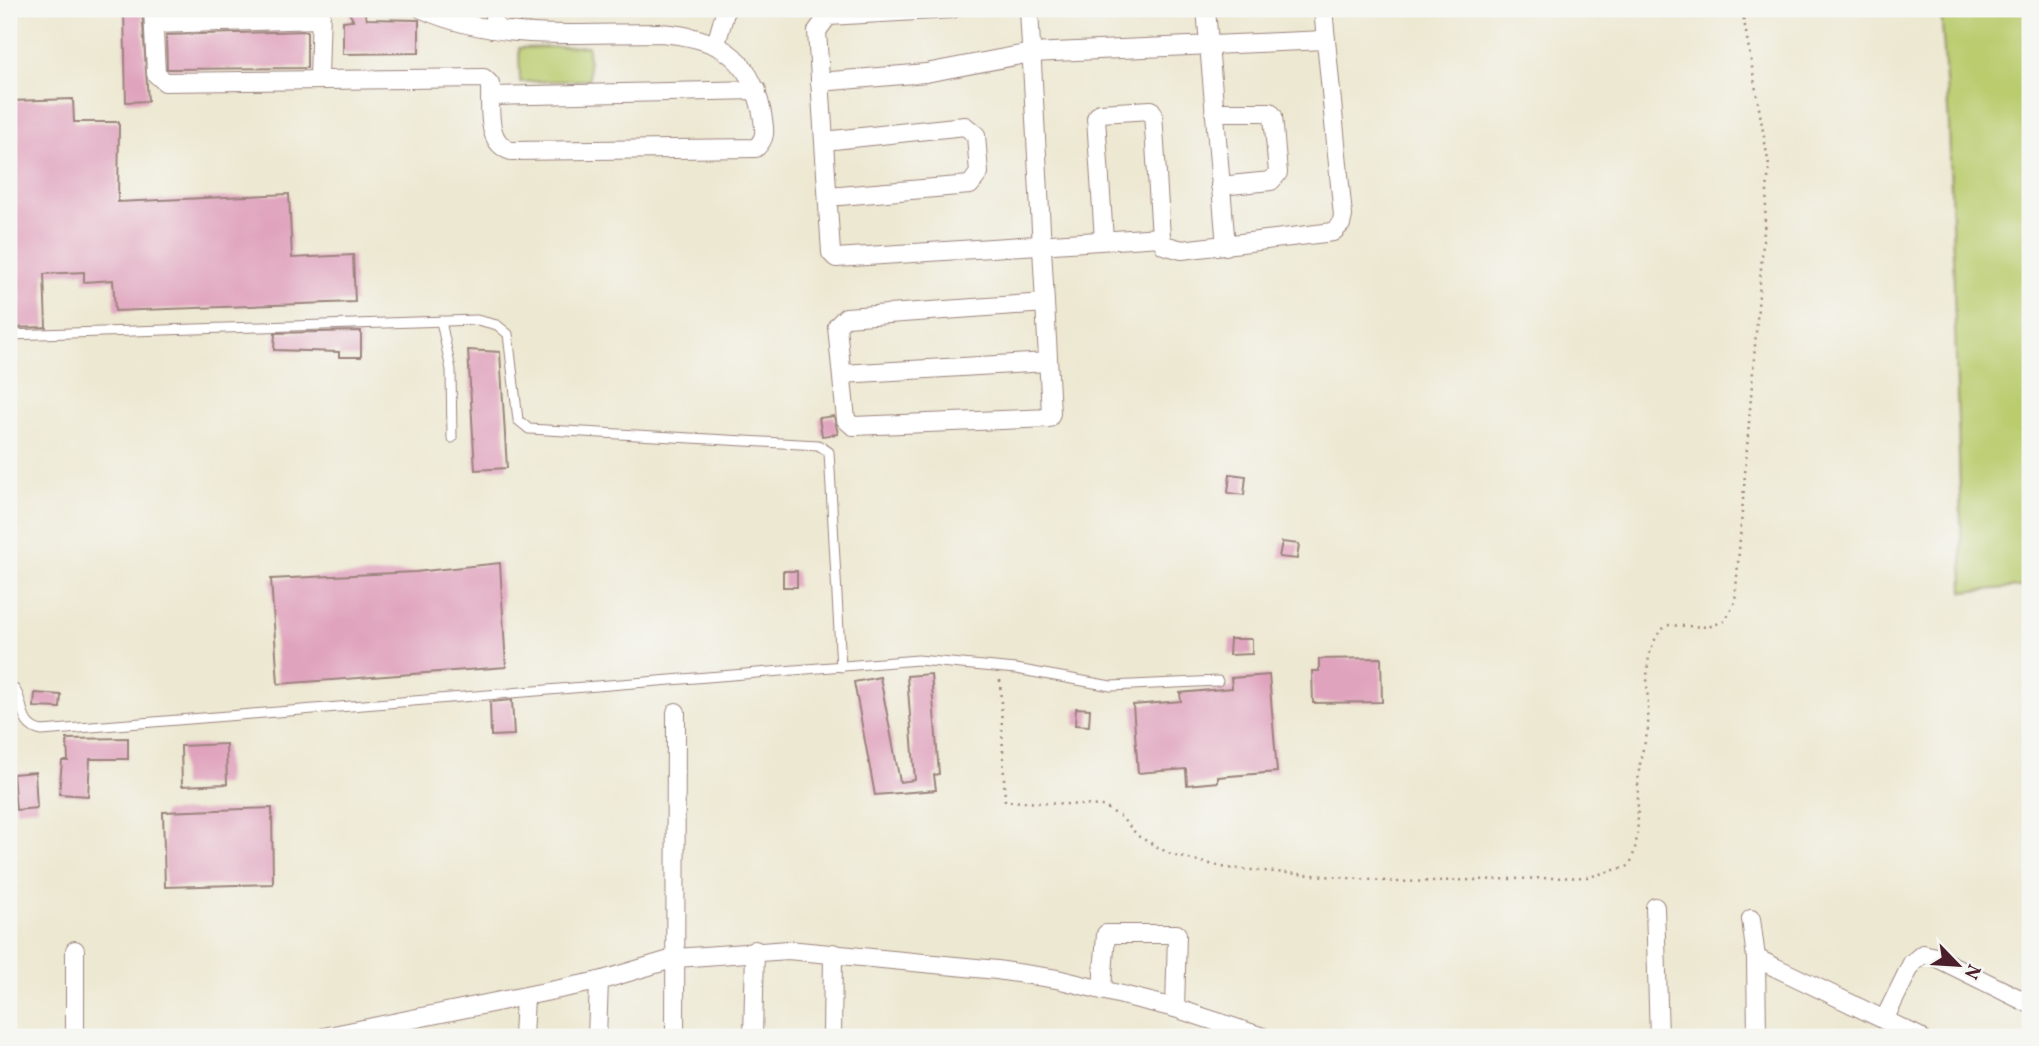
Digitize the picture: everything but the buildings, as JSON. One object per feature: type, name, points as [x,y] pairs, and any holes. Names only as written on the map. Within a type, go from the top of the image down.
[{"type":"street","points":[[319,78],[321,14],[154,16],[156,74],[165,82],[484,78],[490,84],[494,140],[501,148],[511,151],[756,148],[763,141],[765,132],[757,90],[740,63],[716,44],[687,35],[493,29],[462,24],[422,9]]},
{"type":"street","points":[[493,29],[495,9]]},
{"type":"street","points":[[716,44],[726,9]]},
{"type":"street","points":[[952,9],[828,16],[817,31],[831,253],[841,260],[1161,237]]},
{"type":"street","points":[[1029,9],[1051,413],[1046,420],[853,426],[846,420],[837,326],[846,317],[1045,303]]},
{"type":"street","points":[[1206,9],[1226,246]]},
{"type":"street","points":[[1104,240],[1096,118],[1100,113],[1113,112],[1151,110],[1154,116],[1161,237],[1164,245],[1172,249],[1226,246],[1332,232],[1341,224],[1343,216],[1323,9]]},
{"type":"street","points":[[820,82],[926,73],[1031,53],[1326,40]]},
{"type":"street","points":[[491,96],[757,90]]},
{"type":"street","points":[[1214,112],[1270,111],[1273,116],[1276,150],[1276,178],[1220,186]]},
{"type":"street","points":[[824,141],[965,126],[976,135],[979,173],[971,185],[828,197]]},
{"type":"street","points":[[842,374],[1048,362]]},
{"type":"street","points":[[675,1037],[676,712]]},
{"type":"street","points":[[1655,907],[1659,1037]]},
{"type":"street","points":[[1751,919],[1756,958],[1757,1037]]},
{"type":"street","points":[[1102,988],[1106,934],[1177,934],[1175,1008]]},
{"type":"street","points":[[75,950],[75,1037]]},
{"type":"street","points":[[753,1037],[755,950]]},
{"type":"street","points":[[324,1037],[599,981],[676,958],[755,950],[834,953],[997,970],[1102,988],[1175,1008],[1263,1037]]},
{"type":"street","points":[[832,1037],[834,953]]},
{"type":"street","points":[[1884,1020],[1912,963],[1923,954],[1935,957],[2030,1004]]},
{"type":"street","points":[[1756,958],[1920,1037]]},
{"type":"street","points":[[597,1037],[599,981]]},
{"type":"street","points":[[523,1037],[525,997]]},
{"type":"lane","points":[[9,335],[477,320],[497,325],[509,334],[518,420],[529,429],[818,445],[830,452],[841,667]]},
{"type":"lane","points":[[441,321],[451,370],[452,438]]},
{"type":"lane","points":[[9,684],[15,688],[24,721],[29,727],[42,731],[918,660],[999,667],[1111,686],[1218,681]]},
{"type":"path","points":[[999,667],[1005,801],[1103,806],[1121,817],[1138,835],[1172,855],[1227,868],[1397,882],[1589,877],[1629,866],[1637,848],[1639,765],[1648,729],[1648,653],[1655,635],[1667,625],[1708,628],[1725,621],[1735,602],[1769,166],[1742,9]]},
{"type":"green space","points":[[1941,9],[2030,9],[2030,586],[1963,592],[1949,125]]},
{"type":"green space","points":[[588,46],[589,80],[520,82],[519,48]]}]
